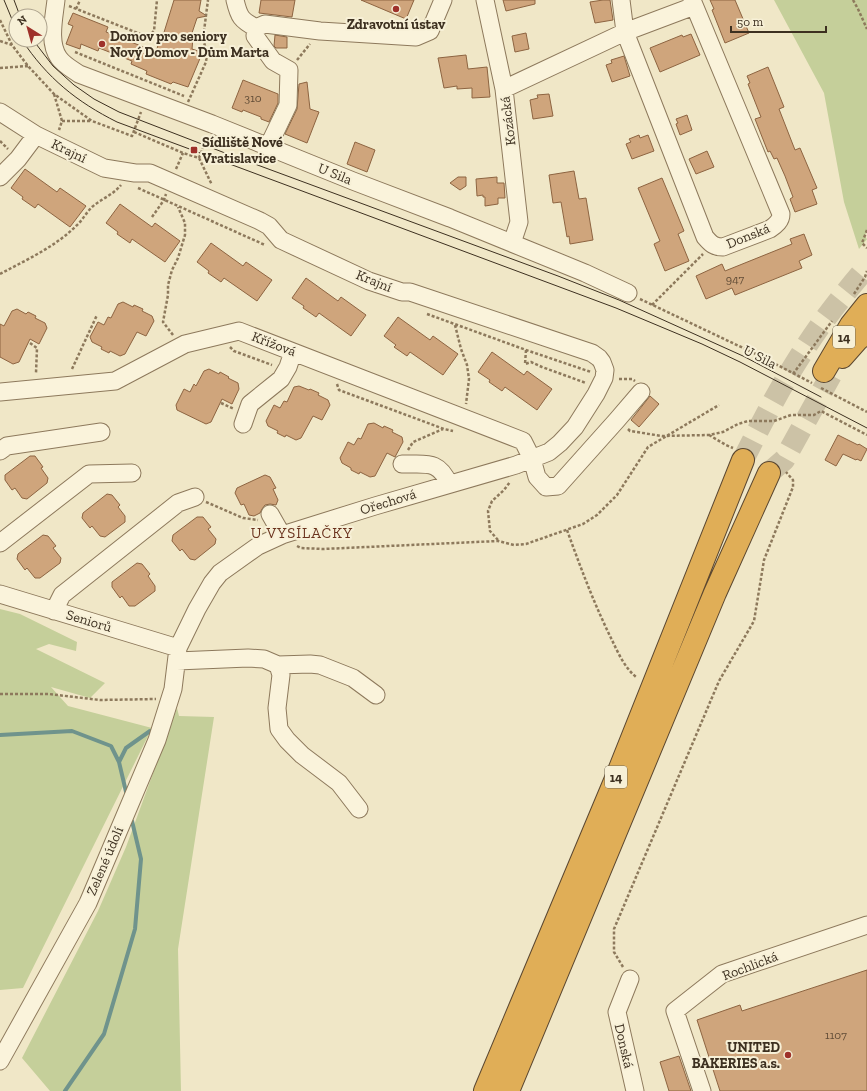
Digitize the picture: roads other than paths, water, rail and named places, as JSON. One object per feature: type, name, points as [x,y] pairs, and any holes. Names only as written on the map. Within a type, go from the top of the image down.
[{"type":"highway","name":"14","points":[[867,305],[851,325],[827,373],[857,340],[867,332]]},
{"type":"highway","name":"14","points":[[485,1091],[615,782],[741,455]]},
{"type":"highway","name":"14","points":[[508,1091],[715,593],[777,472]]},
{"type":"street","name":"U Sila","points":[[56,0],[53,44],[59,58],[79,74],[212,124],[512,243],[585,273],[628,293]]},
{"type":"street","points":[[235,0],[238,14],[241,18],[256,28]]},
{"type":"street","points":[[256,28],[265,24],[320,31],[416,37],[430,31],[444,0]]},
{"type":"street","name":"Kozácká","points":[[485,0],[504,89],[520,222],[512,243]]},
{"type":"street","name":"Donská","points":[[504,89],[625,32],[693,3],[781,214],[781,219],[770,229],[723,247],[716,247],[712,245],[705,237],[625,32],[621,0]]},
{"type":"street","points":[[256,28],[255,36],[273,61],[289,70],[288,105],[268,147]]},
{"type":"street","points":[[0,112],[36,135],[18,159],[1,175]]},
{"type":"street","name":"Krajní","points":[[36,135],[104,168],[135,174],[150,173],[218,202],[269,226],[281,240],[369,281],[402,292],[410,292],[592,353],[599,358],[605,370],[597,379],[596,394],[575,427],[560,443],[549,452],[532,459]]},
{"type":"street","name":"Křížová","points":[[0,392],[116,381],[185,344],[239,331],[290,359],[462,418],[523,441],[532,459],[537,477],[546,487],[558,486],[618,420],[641,392]]},
{"type":"street","points":[[243,424],[250,404],[281,379],[290,359]]},
{"type":"street","points":[[0,451],[7,446],[101,432]]},
{"type":"street","name":"Ořechová","points":[[177,655],[197,609],[212,583],[220,574],[258,546],[282,535],[532,459]]},
{"type":"street","points":[[402,464],[429,464],[437,466],[450,484]]},
{"type":"street","points":[[0,543],[89,474],[132,473]]},
{"type":"street","points":[[54,611],[62,595],[178,503],[195,497]]},
{"type":"street","points":[[270,514],[282,535]]},
{"type":"street","name":"Seniorů","points":[[0,594],[54,611],[177,655]]},
{"type":"street","points":[[177,655],[204,659],[264,659],[278,665],[320,665],[353,678],[376,695]]},
{"type":"street","name":"Zelené údolí","points":[[0,1061],[88,903],[157,740],[174,689],[177,655]]},
{"type":"street","points":[[278,665],[281,674],[277,708],[280,729],[287,740],[302,755],[339,783],[359,809]]},
{"type":"street","name":"Rochlická","points":[[702,1091],[675,1011],[722,974],[867,925]]},
{"type":"street","name":"Donská","points":[[630,979],[617,1012],[635,1091]]},
{"type":"waterway","points":[[0,735],[72,731],[111,746],[119,762]]},
{"type":"waterway","points":[[127,796],[119,762],[126,748],[150,731]]},
{"type":"waterway","points":[[65,1091],[104,1034],[135,929],[141,859],[132,821]]},
{"type":"tunnel","points":[[743,460],[778,392],[809,342],[833,308],[867,267]]},
{"type":"tunnel","points":[[769,473],[784,460],[831,375]]},
{"type":"tram line","points":[[4,0],[8,10]]},
{"type":"tram line","points":[[14,0],[17,8]]},
{"type":"tram line","points":[[28,48],[42,66],[64,88],[89,106],[117,122],[616,308],[702,344],[740,362],[867,428]]},
{"type":"tram line","points":[[39,48],[53,66],[74,85],[94,99],[119,112],[619,300],[743,356],[821,397]]},
{"type":"place","name":"Zdravotní ústav","points":[[396,9]]},
{"type":"place","name":"Domov pro seniory Nový Domov - Dům Marta","points":[[102,44]]},
{"type":"place","name":"Sídliště Nové Vratislavice","points":[[194,150]]},
{"type":"place","name":"UNITED BAKERIES a.s.","points":[[788,1055]]},
{"type":"district","name":"U VYSÍLAČKY","points":[[302,533]]}]
